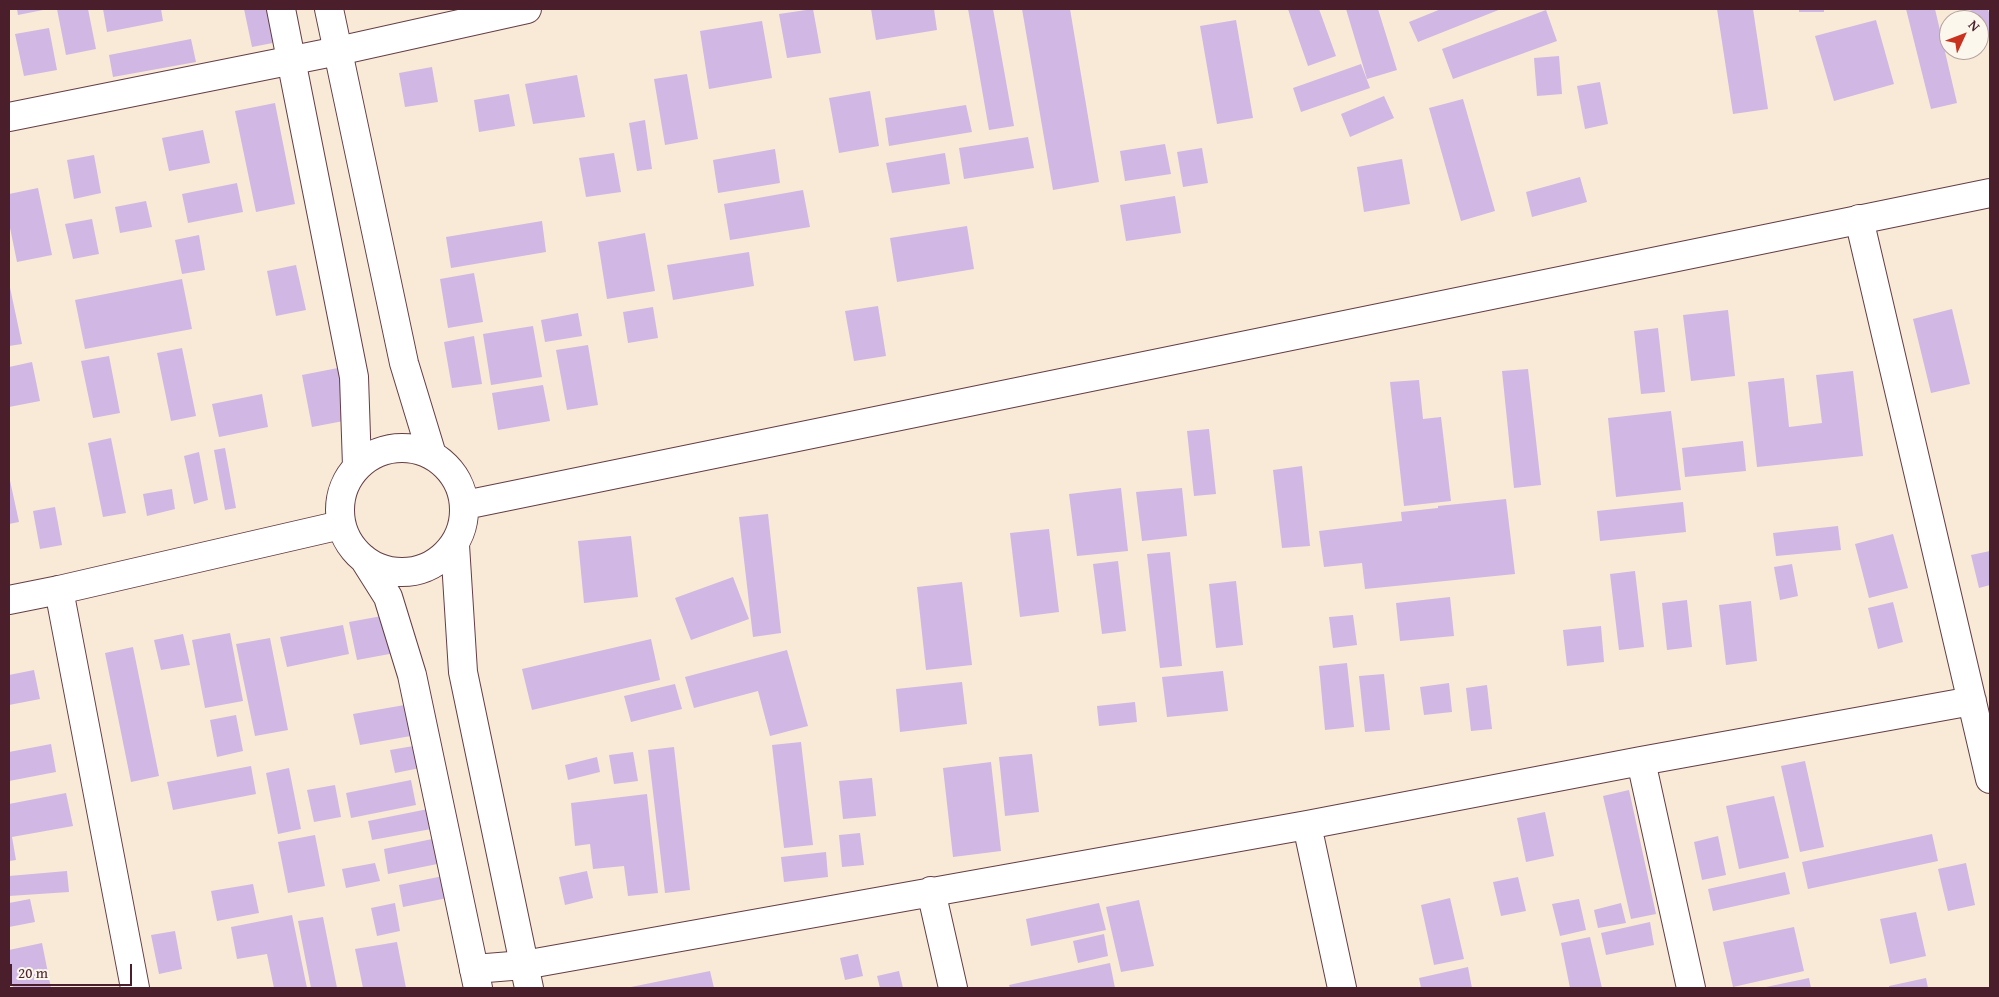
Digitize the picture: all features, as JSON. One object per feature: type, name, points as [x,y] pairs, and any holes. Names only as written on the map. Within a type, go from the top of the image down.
[{"type":"street","points":[[281,9],[354,377],[357,466]]},
{"type":"street","points":[[329,9],[404,363],[432,455]]},
{"type":"street","points":[[9,117],[338,51],[527,9]]},
{"type":"street","points":[[465,505],[1990,193]]},
{"type":"street","points":[[1859,219],[1990,779]]},
{"type":"street","points":[[364,559],[382,570],[402,573],[423,570],[441,560],[455,545],[463,525],[465,505],[460,485],[449,468],[432,455],[413,448],[392,448],[373,454],[357,466],[345,484],[340,504],[341,525],[349,544],[364,559],[388,597],[412,675],[477,979],[527,977],[930,891],[1307,825],[1641,761],[1972,701]]},
{"type":"street","points":[[9,600],[341,525]]},
{"type":"street","points":[[455,545],[463,672],[527,977]]},
{"type":"street","points":[[59,590],[135,988]]},
{"type":"street","points":[[1641,761],[1690,988]]},
{"type":"street","points":[[1307,825],[1342,988]]},
{"type":"street","points":[[930,891],[953,988]]},
{"type":"building","points":[[17,9],[43,9],[43,10],[18,15]]},
{"type":"building","points":[[57,9],[88,9],[96,49],[66,55]]},
{"type":"building","points":[[103,9],[161,9],[163,21],[107,32]]},
{"type":"building","points":[[244,9],[276,9],[283,41],[252,47]]},
{"type":"building","points":[[813,9],[821,53],[787,58],[779,14]]},
{"type":"building","points":[[871,9],[934,9],[937,30],[876,40]]},
{"type":"building","points":[[968,9],[993,9],[1014,126],[989,130]]},
{"type":"building","points":[[1022,9],[1070,9],[1099,182],[1053,190]]},
{"type":"building","points":[[1288,9],[1319,9],[1336,56],[1308,66]]},
{"type":"building","points":[[1346,9],[1378,9],[1397,70],[1367,79]]},
{"type":"building","points":[[1441,9],[1501,9],[1418,42],[1409,22]]},
{"type":"building","points":[[1717,9],[1753,9],[1768,109],[1733,114]]},
{"type":"building","points":[[1799,9],[1824,9],[1824,12],[1799,12]]},
{"type":"building","points":[[1906,9],[1935,9],[1939,26],[1939,60],[1947,60],[1957,103],[1931,109]]},
{"type":"building","points":[[1546,10],[1557,41],[1453,79],[1442,49]]},
{"type":"building","points":[[1989,13],[1990,17],[1989,33]]},
{"type":"building","points":[[1236,20],[1253,118],[1217,124],[1200,26]]},
{"type":"building","points":[[1876,20],[1894,84],[1834,101],[1815,36]]},
{"type":"building","points":[[762,21],[772,78],[709,89],[700,31]]},
{"type":"building","points":[[49,28],[57,70],[24,76],[15,34]]},
{"type":"building","points":[[191,39],[196,62],[113,77],[109,55]]},
{"type":"building","points":[[1559,56],[1562,94],[1537,96],[1534,58]]},
{"type":"building","points":[[1361,64],[1370,88],[1301,112],[1293,88]]},
{"type":"building","points":[[432,67],[438,102],[405,107],[399,73]]},
{"type":"building","points":[[687,74],[698,139],[665,145],[654,79]]},
{"type":"building","points":[[577,75],[585,117],[533,124],[525,84]]},
{"type":"building","points":[[1600,82],[1608,124],[1585,129],[1577,86]]},
{"type":"building","points":[[870,91],[879,146],[839,153],[829,98]]},
{"type":"building","points":[[509,94],[515,126],[479,132],[474,100]]},
{"type":"building","points":[[1384,96],[1394,118],[1350,137],[1341,114]]},
{"type":"building","points":[[1463,99],[1495,211],[1461,221],[1429,108]]},
{"type":"building","points":[[275,103],[295,204],[256,212],[235,111]]},
{"type":"building","points":[[966,105],[972,132],[889,146],[885,118]]},
{"type":"building","points":[[645,120],[652,169],[637,171],[629,123]]},
{"type":"building","points":[[203,130],[210,163],[169,171],[162,138]]},
{"type":"building","points":[[1028,137],[1034,168],[964,179],[959,148]]},
{"type":"building","points":[[1165,144],[1171,174],[1125,181],[1120,151]]},
{"type":"building","points":[[1202,148],[1208,183],[1183,187],[1177,152]]},
{"type":"building","points":[[775,149],[780,183],[718,193],[713,160]]},
{"type":"building","points":[[614,153],[621,192],[586,197],[579,158]]},
{"type":"building","points":[[945,153],[950,184],[892,193],[886,163]]},
{"type":"building","points":[[94,155],[101,193],[74,199],[67,160]]},
{"type":"building","points":[[1402,159],[1410,204],[1364,212],[1357,167]]},
{"type":"building","points":[[1580,177],[1587,202],[1532,217],[1526,192]]},
{"type":"building","points":[[237,183],[243,212],[188,223],[182,194]]},
{"type":"building","points":[[38,188],[52,255],[17,262],[9,223],[9,194]]},
{"type":"building","points":[[803,190],[810,227],[730,240],[724,204]]},
{"type":"building","points":[[1175,196],[1181,233],[1126,241],[1120,205]]},
{"type":"building","points":[[146,201],[152,227],[120,233],[115,207]]},
{"type":"building","points":[[92,219],[99,254],[73,259],[65,224]]},
{"type":"building","points":[[542,221],[546,252],[451,268],[446,237]]},
{"type":"building","points":[[967,226],[974,269],[897,282],[890,238]]},
{"type":"building","points":[[645,233],[655,291],[607,299],[598,242]]},
{"type":"building","points":[[199,235],[205,270],[182,274],[175,240]]},
{"type":"building","points":[[749,252],[754,286],[673,300],[667,265]]},
{"type":"building","points":[[296,265],[306,310],[276,316],[267,271]]},
{"type":"building","points":[[474,273],[483,322],[448,328],[440,279]]},
{"type":"building","points":[[182,279],[192,329],[85,349],[75,300]]},
{"type":"building","points":[[9,283],[22,344],[9,346]]},
{"type":"building","points":[[878,306],[886,356],[854,361],[845,311]]},
{"type":"building","points":[[653,307],[658,338],[628,343],[623,312]]},
{"type":"building","points":[[1952,309],[1970,384],[1931,393],[1913,319]]},
{"type":"building","points":[[1728,310],[1735,376],[1691,381],[1683,315]]},
{"type":"building","points":[[578,313],[582,336],[545,342],[541,320]]},
{"type":"building","points":[[533,326],[542,377],[491,385],[483,334]]},
{"type":"building","points":[[1658,328],[1665,392],[1641,394],[1634,331]]},
{"type":"building","points":[[474,336],[482,384],[452,388],[444,342]]},
{"type":"building","points":[[588,345],[598,405],[567,410],[556,350]]},
{"type":"building","points":[[182,348],[196,416],[171,421],[157,353]]},
{"type":"building","points":[[109,356],[120,413],[93,418],[81,361]]},
{"type":"building","points":[[32,362],[40,401],[9,407],[9,367]]},
{"type":"building","points":[[343,367],[354,419],[312,427],[302,375]]},
{"type":"building","points":[[1528,369],[1541,485],[1514,488],[1502,371]]},
{"type":"building","points":[[1853,371],[1863,456],[1757,467],[1748,382],[1784,378],[1789,427],[1822,423],[1816,375]]},
{"type":"building","points":[[1419,380],[1423,419],[1441,417],[1451,501],[1404,506],[1390,382]]},
{"type":"building","points":[[543,385],[550,421],[498,430],[492,393]]},
{"type":"building","points":[[262,394],[268,427],[219,437],[212,404]]},
{"type":"building","points":[[1671,411],[1681,490],[1616,497],[1608,418]]},
{"type":"building","points":[[1209,429],[1216,494],[1194,496],[1187,431]]},
{"type":"building","points":[[111,438],[126,513],[103,517],[88,443]]},
{"type":"building","points":[[1743,441],[1746,471],[1685,477],[1682,448]]},
{"type":"building","points":[[225,448],[236,508],[225,510],[214,450]]},
{"type":"building","points":[[199,452],[208,500],[194,504],[184,456]]},
{"type":"building","points":[[1302,466],[1310,546],[1282,548],[1273,470]]},
{"type":"building","points":[[9,476],[19,522],[9,524]]},
{"type":"building","points":[[1121,488],[1128,551],[1077,556],[1069,494]]},
{"type":"building","points":[[1182,488],[1187,536],[1142,541],[1136,492]]},
{"type":"building","points":[[172,489],[175,509],[147,516],[143,494]]},
{"type":"building","points":[[1506,499],[1515,574],[1365,589],[1362,563],[1324,567],[1319,531],[1402,521],[1401,512]]},
{"type":"building","points":[[1683,502],[1686,532],[1600,541],[1597,511]]},
{"type":"building","points":[[55,507],[62,545],[40,549],[33,511]]},
{"type":"building","points":[[768,514],[781,633],[753,637],[739,517]]},
{"type":"building","points":[[1838,526],[1841,550],[1776,556],[1773,533]]},
{"type":"building","points":[[1049,529],[1059,612],[1020,617],[1010,533]]},
{"type":"building","points":[[1893,534],[1908,588],[1869,598],[1855,544]]},
{"type":"building","points":[[631,536],[638,597],[584,603],[578,541]]},
{"type":"building","points":[[1990,551],[1990,585],[1979,588],[1971,555]]},
{"type":"building","points":[[1170,552],[1182,666],[1160,668],[1147,554]]},
{"type":"building","points":[[1118,561],[1126,631],[1102,634],[1093,564]]},
{"type":"building","points":[[1792,564],[1798,596],[1780,600],[1774,567]]},
{"type":"building","points":[[1635,571],[1644,647],[1619,650],[1610,574]]},
{"type":"building","points":[[733,577],[749,619],[691,640],[675,598]]},
{"type":"building","points":[[1236,581],[1243,645],[1216,648],[1209,584]]},
{"type":"building","points":[[962,582],[972,665],[926,670],[917,587]]},
{"type":"building","points":[[1450,597],[1454,636],[1400,641],[1396,603]]},
{"type":"building","points":[[1687,600],[1692,647],[1667,650],[1662,603]]},
{"type":"building","points":[[1751,601],[1757,661],[1726,665],[1719,605]]},
{"type":"building","points":[[1893,602],[1903,642],[1878,649],[1868,608]]},
{"type":"building","points":[[404,612],[411,650],[357,660],[349,622]]},
{"type":"building","points":[[1353,615],[1357,645],[1333,648],[1329,617]]},
{"type":"building","points":[[343,625],[349,654],[287,667],[280,637]]},
{"type":"building","points":[[1601,626],[1604,662],[1567,666],[1563,630]]},
{"type":"building","points":[[230,633],[243,701],[205,708],[192,640]]},
{"type":"building","points":[[183,634],[190,665],[161,670],[154,640]]},
{"type":"building","points":[[270,638],[288,730],[255,736],[236,644]]},
{"type":"building","points":[[651,639],[660,680],[532,710],[522,669]]},
{"type":"building","points":[[133,647],[159,776],[131,782],[105,653]]},
{"type":"building","points":[[787,650],[808,726],[770,736],[758,691],[694,708],[685,677]]},
{"type":"building","points":[[1347,663],[1354,727],[1325,730],[1319,666]]},
{"type":"building","points":[[34,670],[40,699],[9,705],[9,675]]},
{"type":"building","points":[[1223,671],[1228,711],[1167,717],[1162,677]]},
{"type":"building","points":[[1384,674],[1390,730],[1365,732],[1359,676]]},
{"type":"building","points":[[962,682],[967,724],[900,732],[896,689]]},
{"type":"building","points":[[1449,683],[1452,712],[1424,715],[1420,687]]},
{"type":"building","points":[[675,684],[682,709],[631,722],[624,696]]},
{"type":"building","points":[[1487,685],[1492,729],[1471,731],[1466,688]]},
{"type":"building","points":[[1135,702],[1137,722],[1099,726],[1097,706]]},
{"type":"building","points":[[416,703],[422,734],[360,745],[353,714]]},
{"type":"building","points":[[236,715],[243,751],[217,757],[210,720]]},
{"type":"building","points":[[801,742],[813,845],[784,848],[772,745]]},
{"type":"building","points":[[431,743],[435,765],[395,773],[390,750]]},
{"type":"building","points":[[51,744],[56,772],[9,781],[9,752]]},
{"type":"building","points":[[674,747],[690,890],[665,893],[648,750]]},
{"type":"building","points":[[633,752],[638,781],[614,784],[609,755]]},
{"type":"building","points":[[1032,754],[1039,812],[1005,816],[999,757]]},
{"type":"building","points":[[597,757],[600,772],[568,780],[565,765]]},
{"type":"building","points":[[1805,761],[1824,847],[1800,852],[1781,766]]},
{"type":"building","points":[[991,762],[1001,851],[953,857],[943,768]]},
{"type":"building","points":[[251,766],[256,794],[173,810],[167,782]]},
{"type":"building","points":[[289,768],[301,829],[278,834],[266,773]]},
{"type":"building","points":[[872,778],[876,816],[843,819],[839,781]]},
{"type":"building","points":[[411,780],[416,805],[351,818],[346,793]]},
{"type":"building","points":[[335,785],[341,817],[314,822],[307,790]]},
{"type":"building","points":[[1629,790],[1656,914],[1631,919],[1603,796]]},
{"type":"building","points":[[66,793],[73,826],[12,837],[16,860],[9,861],[9,804]]},
{"type":"building","points":[[647,794],[658,893],[628,896],[624,866],[593,869],[590,844],[575,846],[571,803]]},
{"type":"building","points":[[1774,796],[1789,858],[1739,869],[1726,806]]},
{"type":"building","points":[[438,807],[442,827],[372,840],[368,821]]},
{"type":"building","points":[[1545,812],[1554,856],[1526,862],[1517,818]]},
{"type":"building","points":[[860,833],[864,865],[842,867],[839,835]]},
{"type":"building","points":[[1932,834],[1938,861],[1808,889],[1802,862]]},
{"type":"building","points":[[315,835],[325,886],[288,893],[278,842]]},
{"type":"building","points":[[1718,836],[1726,875],[1702,880],[1694,842]]},
{"type":"building","points":[[442,837],[447,862],[388,874],[384,849]]},
{"type":"building","points":[[826,852],[828,877],[784,882],[781,857]]},
{"type":"building","points":[[375,863],[380,881],[346,888],[342,869]]},
{"type":"building","points":[[1966,863],[1975,905],[1948,911],[1938,869]]},
{"type":"building","points":[[67,871],[69,892],[9,896],[9,876]]},
{"type":"building","points":[[587,871],[593,898],[565,905],[559,877]]},
{"type":"building","points":[[1785,872],[1790,894],[1713,911],[1708,889]]},
{"type":"building","points":[[453,874],[457,896],[403,907],[399,885]]},
{"type":"building","points":[[1518,877],[1526,911],[1501,916],[1493,882]]},
{"type":"building","points":[[253,884],[259,913],[217,921],[211,891]]},
{"type":"building","points":[[1450,898],[1464,959],[1434,965],[1421,905]]},
{"type":"building","points":[[30,899],[35,922],[9,927],[9,903]]},
{"type":"building","points":[[1579,899],[1586,930],[1560,936],[1552,904]]},
{"type":"building","points":[[1139,900],[1154,966],[1121,972],[1106,907]]},
{"type":"building","points":[[395,903],[400,931],[377,936],[371,908]]},
{"type":"building","points":[[1099,903],[1106,930],[1031,946],[1026,919]]},
{"type":"building","points":[[1621,903],[1626,923],[1598,928],[1594,910]]},
{"type":"building","points":[[1916,912],[1926,956],[1890,964],[1880,919]]},
{"type":"building","points":[[292,915],[307,988],[274,988],[267,954],[237,959],[231,927]]},
{"type":"building","points":[[323,917],[337,988],[311,988],[298,921]]},
{"type":"building","points":[[1650,922],[1654,945],[1606,955],[1601,933]]},
{"type":"building","points":[[1794,927],[1804,971],[1733,987],[1723,942]]},
{"type":"building","points":[[175,931],[182,969],[159,974],[151,935]]},
{"type":"building","points":[[1104,934],[1108,956],[1078,963],[1073,941]]},
{"type":"building","points":[[1590,937],[1602,988],[1570,988],[1561,943]]},
{"type":"building","points":[[397,942],[406,988],[363,988],[355,949]]},
{"type":"building","points":[[42,943],[51,988],[13,988],[9,968],[9,950]]},
{"type":"building","points":[[858,954],[863,976],[845,980],[840,958]]},
{"type":"building","points":[[1110,963],[1115,988],[1010,988],[1009,985]]},
{"type":"building","points":[[1468,967],[1472,988],[1421,988],[1419,978]]},
{"type":"building","points":[[710,971],[714,988],[631,987]]},
{"type":"building","points":[[899,971],[903,988],[880,988],[877,976]]},
{"type":"building","points":[[1809,978],[1811,988],[1766,988],[1766,987]]},
{"type":"building","points":[[1926,978],[1928,988],[1889,988],[1889,986]]}]
